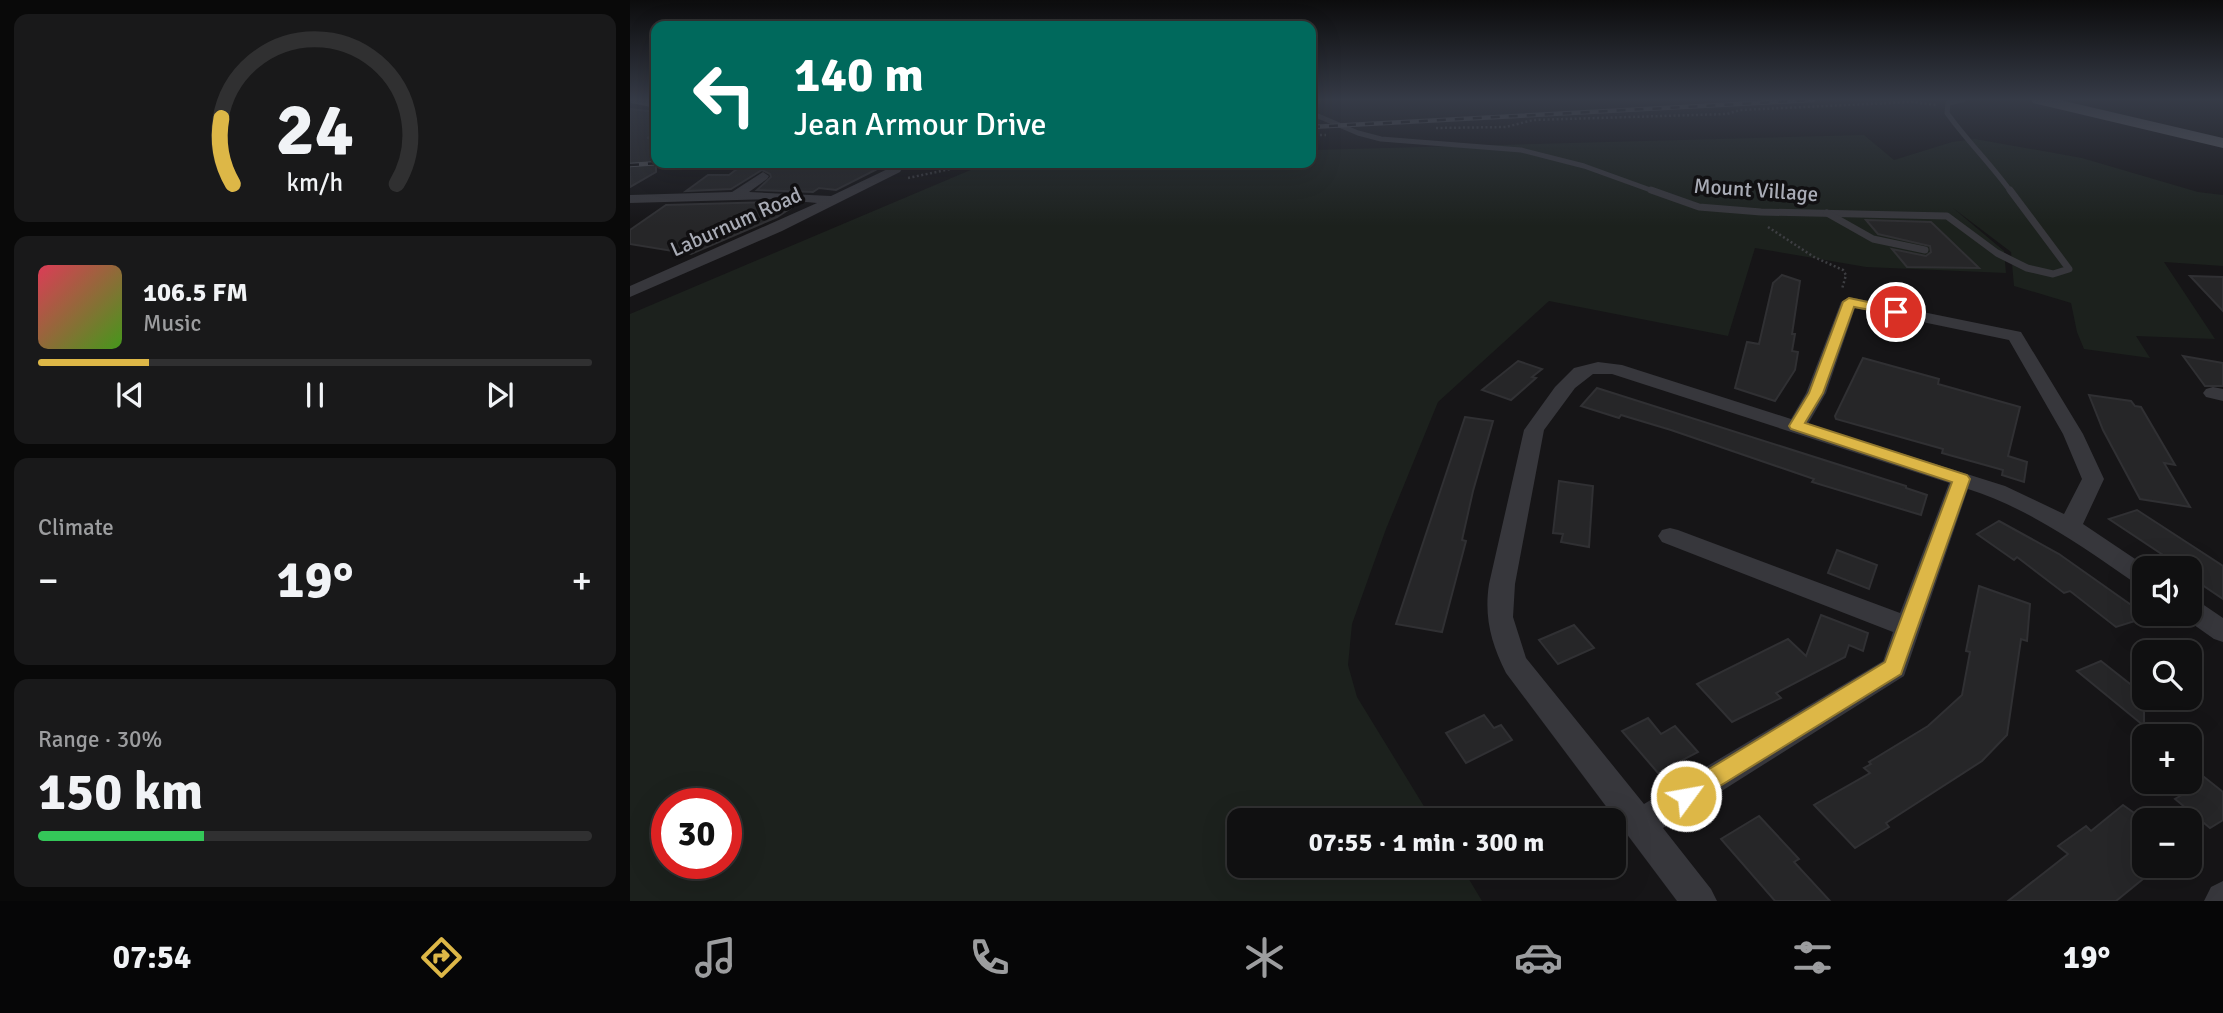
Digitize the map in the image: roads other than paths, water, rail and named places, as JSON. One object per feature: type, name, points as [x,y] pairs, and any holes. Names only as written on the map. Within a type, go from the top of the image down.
[{"type":"street","name":"Laburnum Road","points":[[630,292],[898,174]]},
{"type":"street","points":[[735,196],[763,176]]},
{"type":"street","points":[[630,199],[774,195],[832,201]]},
{"type":"street","points":[[630,214],[657,198]]},
{"type":"street","points":[[1797,426],[1816,393],[1849,302],[2015,336],[2073,434],[2093,480],[2070,526]]},
{"type":"street","points":[[1699,901],[1516,665],[1500,632],[1498,607],[1534,430],[1548,408],[1582,372],[1606,368],[1997,491],[2070,526],[2132,569]]},
{"type":"street","points":[[1640,824],[1894,668],[1961,479]]},
{"type":"street","points":[[1670,536],[1908,627]]},
{"type":"street","points":[[2202,617],[2223,632]]},
{"type":"lane","name":"Mount Village","points":[[1420,142],[1521,150],[1584,166],[1699,207],[1741,211],[1947,216],[1969,235],[2017,264],[2052,275],[2069,269],[1995,170],[1967,142]]},
{"type":"lane","points":[[1827,213],[1860,236],[1874,242],[1925,250]]},
{"type":"railway","points":[[630,165],[651,164]]}]
